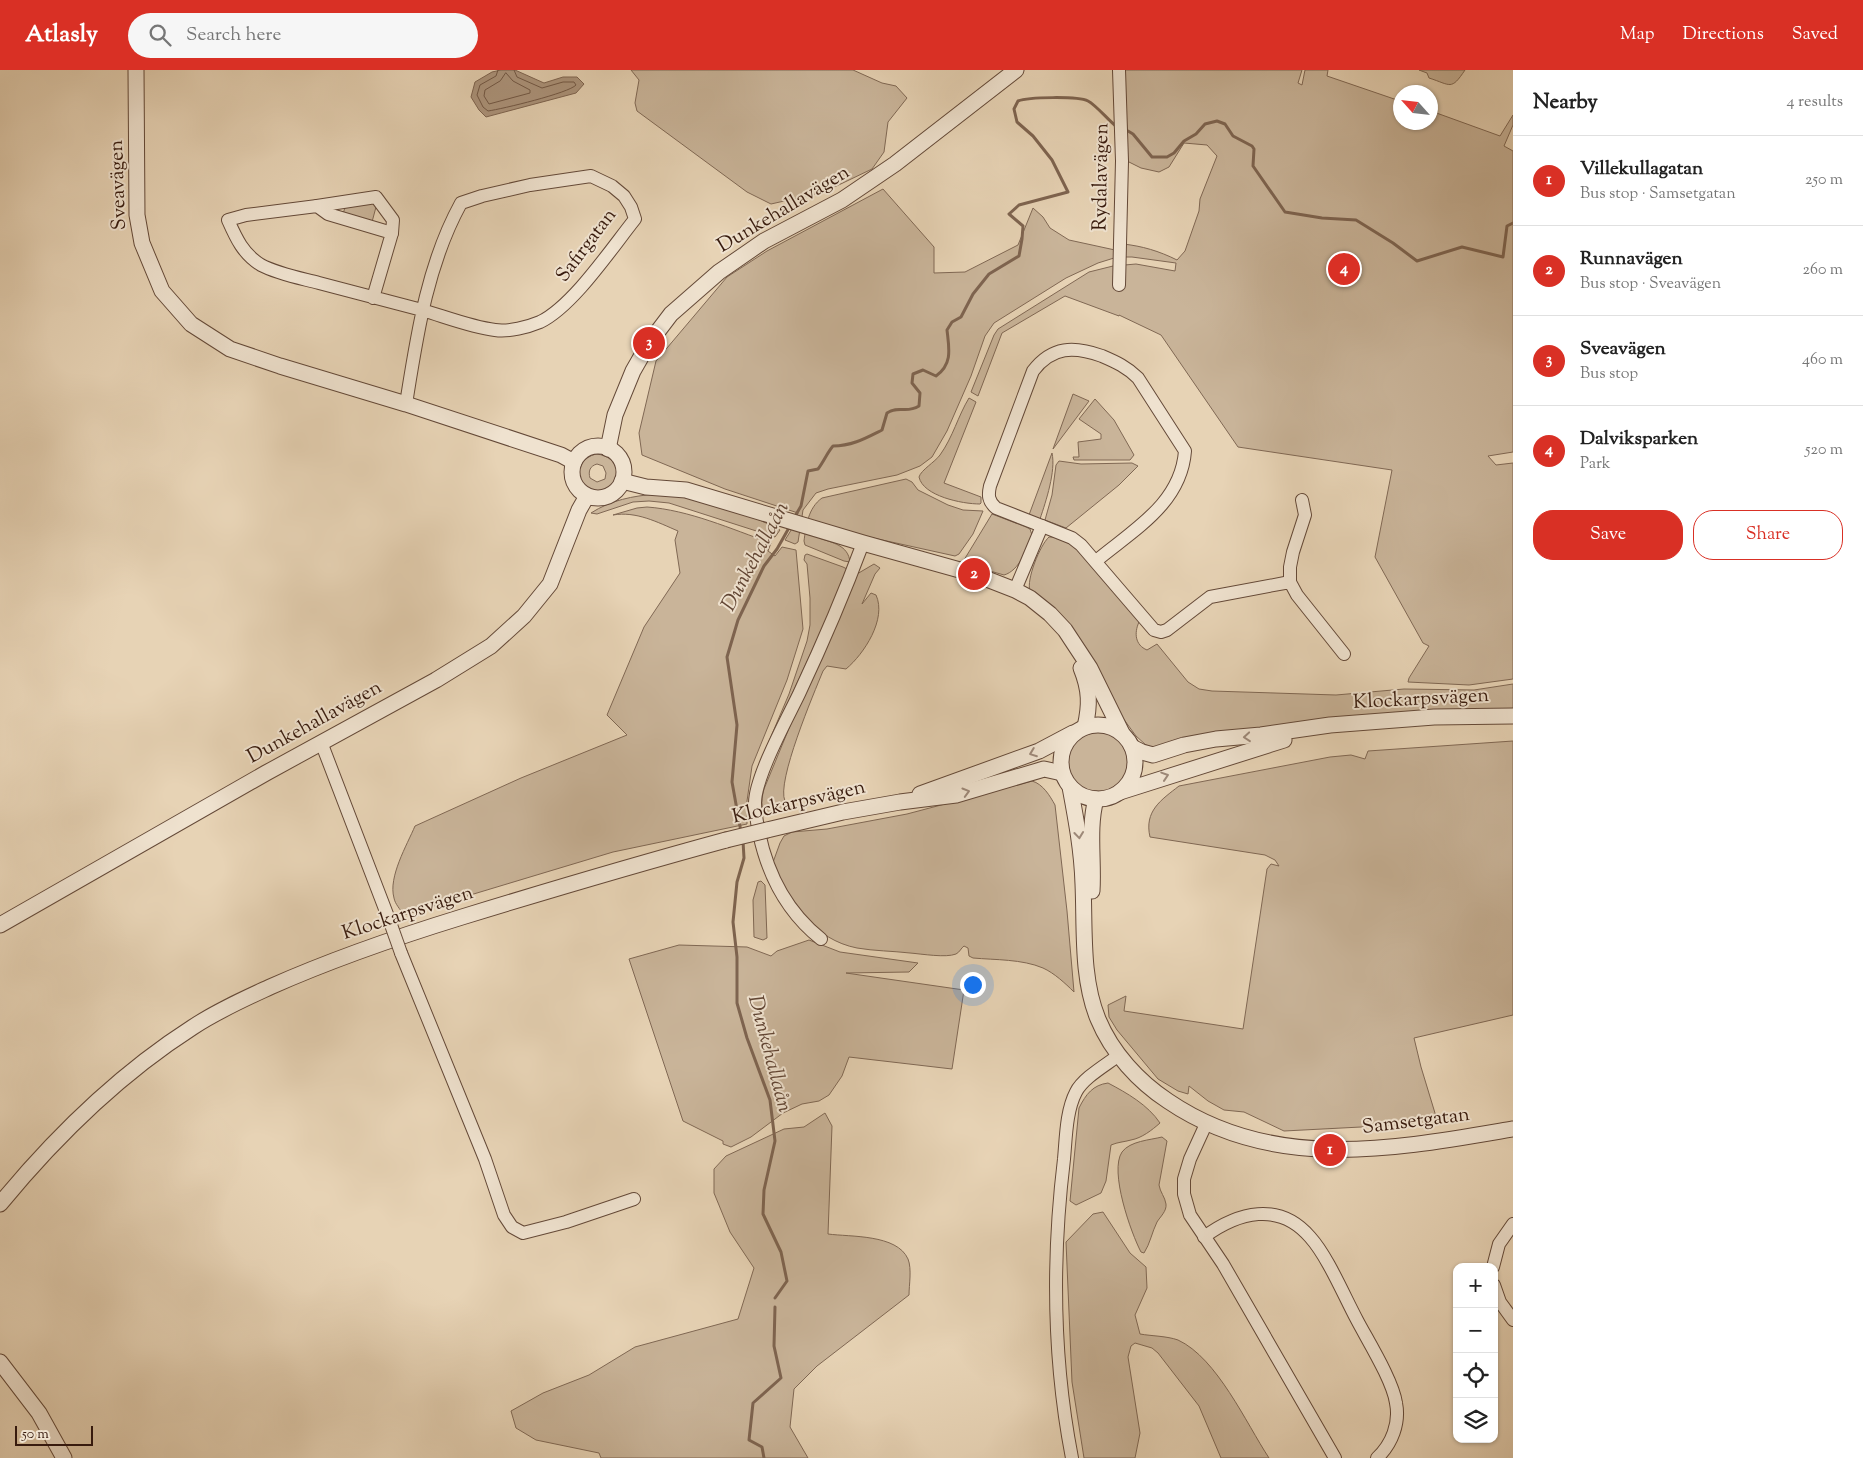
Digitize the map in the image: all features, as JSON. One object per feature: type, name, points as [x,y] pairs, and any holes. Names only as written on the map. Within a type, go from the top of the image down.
[{"type":"street","name":"Sveavägen","points":[[136,70],[137,215],[142,243],[162,291],[191,324],[230,349],[406,404],[561,455],[574,462]]},
{"type":"street","name":"Dunkehallavägen","points":[[608,449],[615,415],[633,371],[650,342],[671,314],[719,272],[764,241],[842,200],[895,164],[1016,70]]},
{"type":"street","name":"Rydalavägen","points":[[1119,70],[1122,161],[1119,285]]},
{"type":"street","name":"Safirgatan","points":[[406,404],[422,310],[437,255],[461,203],[530,185],[591,176],[612,186],[624,196],[631,207],[635,219],[571,298],[556,312],[540,322],[519,328],[496,330],[422,310]]},
{"type":"street","points":[[373,298],[392,233],[393,220],[376,197],[246,215],[228,220],[237,241],[245,252],[262,265],[289,275],[373,298],[422,310]]},
{"type":"street","points":[[317,206],[328,214],[392,233]]},
{"type":"street","points":[[1096,561],[1158,510],[1170,496],[1182,471],[1185,451],[1138,378],[1130,370],[1083,350],[1063,350],[1040,362],[1033,372],[990,486],[988,496],[991,504],[996,508],[1072,538],[1096,561],[1154,630],[1161,632],[1167,630],[1210,598],[1290,582]]},
{"type":"street","points":[[601,447],[608,449],[614,452],[621,462],[623,468],[622,481],[618,488],[607,496],[594,498],[587,496],[574,483],[572,469],[574,462],[579,454],[586,449],[601,447]]},
{"type":"street","points":[[622,481],[646,487],[686,490],[974,574],[1015,590],[1030,598],[1050,614],[1065,630],[1090,668],[1122,734],[1132,747],[1142,752],[1153,754],[1184,745],[1216,739],[1261,735],[1330,725]]},
{"type":"street","name":"Dunkehallavägen","points":[[0,925],[321,742],[436,680],[490,646],[524,616],[550,584],[579,510],[587,496]]},
{"type":"street","points":[[1302,500],[1306,515],[1293,552],[1290,582],[1297,595],[1344,654]]},
{"type":"street","points":[[1015,590],[1042,526]]},
{"type":"street","points":[[821,939],[804,925],[778,889],[767,866],[755,802],[758,785],[765,766],[806,680],[863,543]]},
{"type":"street","points":[[1030,598],[1061,637],[1082,669],[1089,690],[1088,710],[1081,729],[1067,740],[1060,760],[1062,773],[1070,787],[1078,828],[1082,864],[1086,965]]},
{"type":"street","name":"Klockarpsvägen","points":[[1330,725],[1434,717],[1513,716]]},
{"type":"street","points":[[900,802],[1039,751],[1081,729],[1104,725],[1122,734]]},
{"type":"street","points":[[1070,787],[1082,796],[1096,799],[1108,797],[1166,776],[1330,725]]},
{"type":"street","points":[[321,742],[401,953],[485,1159],[504,1215],[512,1227],[523,1234],[634,1199]]},
{"type":"street","points":[[1119,792],[1126,785],[1133,772],[1135,762],[1132,747]]},
{"type":"street","points":[[900,802],[956,795],[1044,769],[1062,773]]},
{"type":"street","points":[[1086,965],[1093,878],[1093,809],[1096,799]]},
{"type":"street","name":"Klockarpsvägen","points":[[0,1204],[57,1138],[100,1098],[136,1068],[193,1027],[244,999],[383,941],[586,879],[726,840],[843,812],[900,802]]},
{"type":"street","name":"Samsetgatan","points":[[1086,965],[1090,990],[1098,1019],[1119,1055],[1150,1089],[1206,1124],[1268,1144],[1301,1149],[1330,1150],[1395,1148],[1513,1129]]},
{"type":"street","points":[[1072,1458],[1060,1386],[1057,1322],[1056,1261],[1064,1155],[1071,1105],[1076,1093],[1081,1085],[1119,1055]]},
{"type":"street","points":[[1206,1124],[1187,1167],[1184,1187],[1190,1215],[1224,1264],[1335,1458]]},
{"type":"street","points":[[1204,1237],[1229,1220],[1262,1214],[1290,1221],[1311,1237],[1321,1252],[1392,1388],[1397,1416],[1395,1431],[1386,1448],[1377,1458]]},
{"type":"street","points":[[1494,1263],[1499,1244],[1513,1224]]},
{"type":"street","points":[[1498,1296],[1513,1320]]},
{"type":"street","points":[[0,1362],[39,1413],[64,1458]]},
{"type":"shaded area","points":[[631,70],[853,70],[882,83],[896,86],[907,98],[888,122],[884,152],[872,169],[824,192],[771,204],[747,192],[637,111],[635,103],[639,80]]},
{"type":"shaded area","points":[[1123,70],[1302,70],[1298,83],[1302,85],[1305,70],[1328,70],[1327,76],[1393,99],[1393,130],[1438,130],[1438,114],[1500,136],[1513,115],[1513,125],[1504,146],[1513,151],[1513,452],[1488,456],[1496,465],[1513,463],[1513,679],[1469,685],[1408,682],[1429,646],[1423,643],[1375,557],[1392,470],[1238,447],[1161,335],[1119,315],[1065,296],[1002,333],[978,396],[971,392],[998,329],[1089,272],[1113,266],[1136,264],[1175,271],[1176,263],[1124,257],[1123,244],[1150,249],[1177,260],[1185,251],[1199,211],[1200,199],[1217,156],[1207,145],[1184,143],[1169,167],[1159,172],[1141,168],[1125,160]]},
{"type":"shaded area","points":[[1419,70],[1465,70],[1457,81],[1450,85],[1429,78],[1427,73]]},
{"type":"shaded area","points":[[883,189],[934,247],[934,273],[965,272],[1018,245],[1033,208],[1043,217],[1050,228],[1069,240],[1115,250],[1114,258],[1098,263],[1066,278],[994,323],[985,336],[971,376],[947,431],[932,457],[920,466],[897,475],[816,493],[803,510],[798,542],[795,544],[785,540],[793,527],[798,513],[725,489],[642,455],[639,433],[656,361],[727,277],[767,251]]},
{"type":"shaded area","points":[[370,200],[376,207],[372,222],[343,214],[346,204]]},
{"type":"shaded area","points":[[1073,394],[1089,401],[1053,449]]},
{"type":"shaded area","points":[[969,398],[976,402],[944,483],[981,497],[980,504],[944,498],[922,484],[919,477],[945,448]]},
{"type":"shaded area","points":[[1095,399],[1114,420],[1134,455],[1130,460],[1074,460],[1073,457],[1079,457],[1078,442],[1101,439],[1101,434],[1079,419]]},
{"type":"shaded area","points":[[1052,453],[1052,477],[1040,519],[1029,515]]},
{"type":"shaded area","points":[[596,454],[604,456],[615,465],[617,470],[614,483],[602,492],[593,491],[581,482],[579,469],[588,458]],"holes":[[[597,464],[603,466],[606,473],[605,479],[597,482],[590,478],[589,471],[591,467]]]},
{"type":"shaded area","points":[[1059,461],[1081,464],[1132,463],[1138,466],[1119,485],[1066,528],[1045,520],[1052,495],[1056,465]]},
{"type":"shaded area","points":[[906,479],[912,482],[918,490],[948,505],[963,510],[983,511],[973,534],[959,554],[955,556],[855,534],[821,524],[819,538],[843,548],[849,556],[850,562],[805,545],[808,518],[817,502],[822,498]]},
{"type":"shaded area","points":[[656,494],[686,498],[720,506],[767,523],[780,530],[775,537],[669,503],[649,501],[633,502],[597,514],[591,513],[622,499]]},
{"type":"shaded area","points":[[647,507],[694,516],[771,543],[768,551],[775,556],[782,547],[796,550],[803,629],[787,680],[752,766],[747,801],[747,824],[613,852],[404,915],[395,900],[394,881],[399,861],[415,826],[521,778],[627,735],[607,715],[644,627],[680,573],[675,540],[678,531],[638,516],[613,515]]},
{"type":"shaded area","points":[[992,514],[1030,529],[1032,535],[1018,564],[1009,573],[1004,575],[969,565],[964,560]]},
{"type":"shaded area","points":[[1049,537],[1055,537],[1077,547],[1139,622],[1136,634],[1140,645],[1147,650],[1157,644],[1188,682],[1199,689],[1336,695],[1404,689],[1474,690],[1513,684],[1513,709],[1484,710],[1155,748],[1146,745],[1136,736],[1030,591],[1030,579],[1035,563],[1045,541]]},
{"type":"shaded area","points":[[807,554],[847,569],[847,575],[756,772],[789,694],[807,641],[810,625],[810,598],[807,564],[804,560]]},
{"type":"shaded area","points":[[874,564],[880,568],[875,574],[862,604],[871,593],[876,595],[879,604],[878,615],[872,635],[860,654],[846,669],[827,666],[823,671],[797,737],[786,776],[785,801],[793,809],[772,814],[768,813],[762,806],[764,789],[811,675],[857,574]]},
{"type":"shaded area","points":[[1098,732],[1115,737],[1123,745],[1128,762],[1123,779],[1115,787],[1098,792],[1081,787],[1073,779],[1068,762],[1073,745],[1081,737]]},
{"type":"shaded area","points":[[1513,741],[1513,1015],[1414,1038],[1438,1123],[1284,1131],[1244,1112],[1224,1110],[1208,1101],[1189,1086],[1188,1094],[1178,1091],[1158,1079],[1117,1030],[1109,1017],[1108,1005],[1126,996],[1124,1011],[1243,1029],[1267,869],[1271,864],[1279,866],[1275,860],[1265,855],[1150,837],[1149,820],[1152,813],[1160,801],[1179,786],[1330,757],[1351,755],[1365,759],[1368,751]]},
{"type":"shaded area","points":[[1032,781],[1043,788],[1055,805],[1074,992],[1055,975],[1043,968],[1017,961],[973,958],[969,956],[968,948],[964,946],[956,954],[940,956],[863,949],[842,944],[828,937],[805,917],[786,892],[772,865],[784,836],[792,832],[827,829],[907,814]]},
{"type":"shaded area","points":[[761,881],[765,885],[767,938],[763,940],[754,937],[753,900],[758,882]]},
{"type":"shaded area","points":[[809,940],[840,952],[918,963],[909,972],[846,973],[964,990],[952,1069],[849,1057],[842,1076],[829,1095],[819,1101],[802,1104],[783,1113],[751,1137],[731,1147],[723,1144],[723,1141],[683,1121],[629,959],[679,945],[747,947],[771,956],[777,951]]},
{"type":"shaded area","points":[[1108,1083],[1130,1095],[1143,1105],[1160,1123],[1135,1139],[1111,1145],[1106,1181],[1101,1193],[1076,1205],[1070,1201],[1079,1108],[1090,1091]]},
{"type":"shaded area","points":[[825,1113],[832,1126],[828,1234],[872,1238],[894,1245],[908,1259],[910,1277],[909,1295],[817,1366],[794,1389],[790,1427],[808,1458],[601,1458],[599,1453],[536,1440],[516,1428],[511,1411],[543,1393],[589,1375],[635,1347],[738,1319],[754,1268],[730,1232],[714,1193],[714,1169],[726,1156],[784,1129],[804,1127]]},
{"type":"shaded area","points":[[1162,1137],[1167,1141],[1159,1185],[1166,1207],[1157,1222],[1144,1253],[1141,1252],[1127,1217],[1118,1173],[1119,1161],[1122,1152],[1130,1145]]},
{"type":"shaded area","points":[[1103,1212],[1130,1253],[1146,1267],[1147,1288],[1135,1315],[1140,1334],[1178,1340],[1205,1361],[1230,1393],[1269,1458],[1221,1458],[1199,1406],[1158,1353],[1152,1348],[1135,1343],[1131,1346],[1128,1357],[1140,1433],[1135,1458],[1084,1458],[1072,1382],[1066,1242],[1093,1214]]},
{"type":"water","points":[[515,70],[544,83],[563,77],[577,77],[584,84],[576,93],[486,117],[471,97],[475,82],[492,72]]},
{"type":"waterway","name":"Dunkehallaån","points":[[794,518],[801,506],[808,471],[818,469],[833,446],[853,443],[882,430],[887,413],[891,411],[919,406],[920,393],[912,383],[913,374],[923,370],[936,376],[941,371],[949,355],[947,330],[952,322],[961,317],[973,294],[989,274],[1019,256],[1023,226],[1009,214],[1019,205],[1068,192],[1052,160],[1033,136],[1017,122],[1014,109],[1018,101],[1053,98],[1083,99],[1091,103],[1117,127]]},
{"type":"waterway","name":"Dunkehallaån","points":[[1128,131],[1133,134],[1152,157],[1167,157],[1174,153],[1184,141],[1196,134],[1205,124],[1217,121],[1225,124],[1233,136],[1252,146],[1254,149],[1253,166],[1285,212],[1322,218],[1356,220],[1393,243],[1417,261],[1462,247],[1503,257],[1507,226],[1513,223]]},
{"type":"waterway","name":"Dunkehallaån","points":[[741,832],[732,782],[737,725],[727,657],[738,620],[764,566],[777,549],[790,526]]},
{"type":"waterway","name":"Dunkehallaån","points":[[743,841],[744,858],[737,882],[733,922],[737,957],[737,1003],[747,1038],[770,1100],[775,1141],[764,1190],[763,1214],[781,1252],[787,1281],[775,1298]]},
{"type":"waterway","name":"Dunkehallaån","points":[[764,1458],[762,1447],[749,1440],[753,1403],[781,1378],[774,1346],[775,1307]]},
{"type":"place","name":"Dalviksparken","points":[[1344,269]]},
{"type":"place","name":"Sveavägen","points":[[649,343]]},
{"type":"place","name":"Runnavägen","points":[[974,574]]},
{"type":"place","name":"Villekullagatan","points":[[1330,1150]]}]
